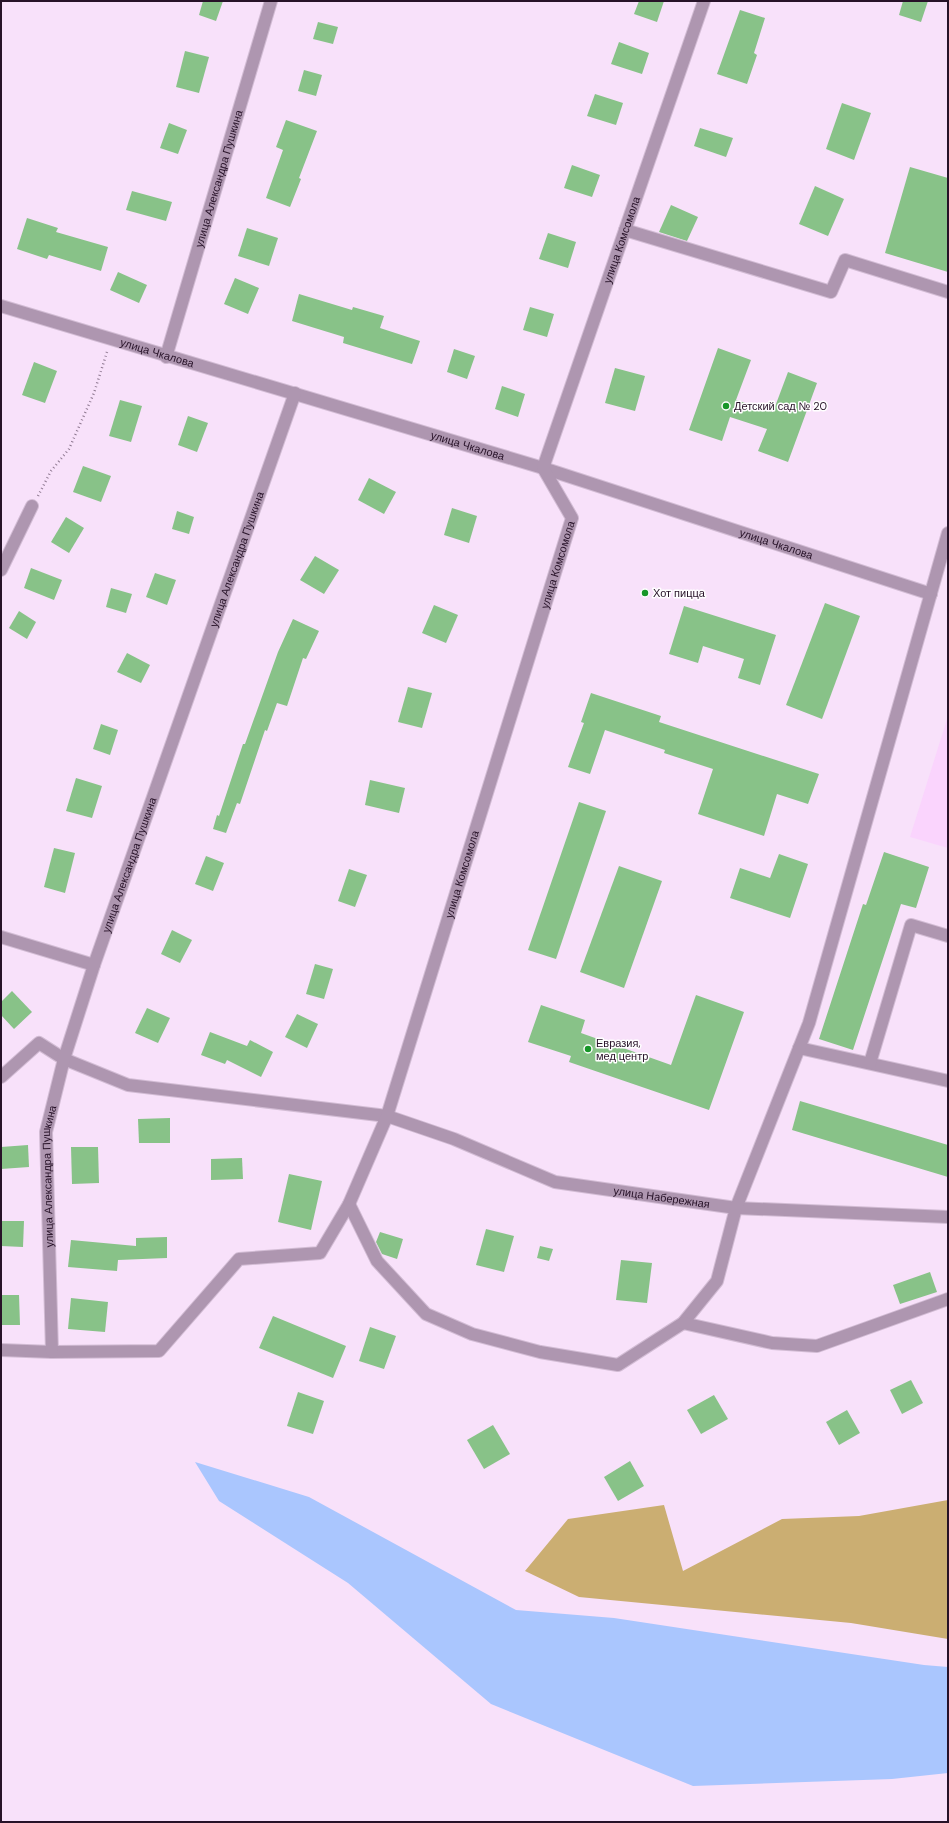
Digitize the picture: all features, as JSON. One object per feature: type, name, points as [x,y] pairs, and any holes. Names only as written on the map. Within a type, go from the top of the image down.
[{"type":"street","name":"улица Александра Пушкина","points":[[166,356],[271,1]]},
{"type":"street","name":"улица Комсомола","points":[[52,1352],[159,1351],[239,1259],[320,1253],[349,1204],[387,1116],[572,518],[543,468],[704,1]]},
{"type":"street","points":[[625,230],[831,292],[845,260],[948,292]]},
{"type":"street","name":"улица Чкалова","points":[[1,306],[543,468],[931,594]]},
{"type":"street","name":"улица Александра Пушкина","points":[[52,1352],[46,1132],[64,1059],[94,965],[295,393]]},
{"type":"street","points":[[1,570],[32,506]]},
{"type":"street","points":[[349,1204],[377,1261],[426,1314],[472,1334],[540,1352],[618,1365],[683,1323],[717,1281],[736,1208],[809,1023],[948,533]]},
{"type":"street","points":[[870,1063],[911,925],[948,936]]},
{"type":"street","points":[[1,937],[94,965]]},
{"type":"street","name":"улица Набережная","points":[[1,1076],[39,1042],[64,1059],[128,1085],[387,1116],[454,1139],[555,1182],[736,1208],[948,1217]]},
{"type":"street","points":[[799,1048],[948,1081]]},
{"type":"street","points":[[683,1323],[772,1343],[816,1346],[948,1299]]},
{"type":"street","points":[[1,1350],[52,1352]]},
{"type":"path","points":[[32,506],[51,471],[69,449],[94,393],[111,340]]},
{"type":"shaded area","points":[[948,716],[948,848],[910,837]]},
{"type":"shaded area","points":[[948,1500],[948,1639],[851,1623],[579,1597],[525,1571],[568,1519],[664,1505],[683,1571],[782,1519],[859,1516]]},
{"type":"water","points":[[195,1462],[309,1497],[516,1610],[614,1618],[924,1665],[948,1667],[948,1773],[892,1779],[693,1786],[491,1704],[348,1583],[219,1501]]},
{"type":"building","points":[[203,1],[223,1],[216,21],[199,15]]},
{"type":"building","points":[[639,1],[664,1],[657,22],[634,14]]},
{"type":"building","points":[[903,1],[928,1],[921,22],[899,15]]},
{"type":"building","points":[[740,10],[765,18],[754,53],[757,55],[747,84],[717,74]]},
{"type":"building","points":[[318,22],[338,27],[333,44],[313,39]]},
{"type":"building","points":[[619,42],[649,53],[642,74],[611,64]]},
{"type":"building","points":[[185,51],[209,57],[199,93],[176,87]]},
{"type":"building","points":[[304,70],[322,75],[316,96],[298,91]]},
{"type":"building","points":[[595,94],[623,103],[616,125],[587,116]]},
{"type":"building","points":[[842,103],[871,113],[854,160],[826,149]]},
{"type":"building","points":[[286,120],[317,131],[299,178],[301,179],[290,207],[266,198],[283,150],[276,147]]},
{"type":"building","points":[[169,123],[187,130],[178,154],[160,148]]},
{"type":"building","points":[[700,128],[733,138],[726,157],[694,146]]},
{"type":"building","points":[[572,165],[600,175],[592,197],[564,188]]},
{"type":"building","points":[[910,167],[948,178],[948,272],[885,253]]},
{"type":"building","points":[[815,186],[844,199],[828,236],[799,224]]},
{"type":"building","points":[[132,191],[172,202],[166,221],[126,210]]},
{"type":"building","points":[[671,205],[698,217],[687,241],[659,232]]},
{"type":"building","points":[[27,218],[58,228],[56,232],[108,247],[101,271],[49,255],[47,259],[17,249]]},
{"type":"building","points":[[247,228],[278,238],[269,266],[238,256]]},
{"type":"building","points":[[548,233],[576,242],[568,268],[539,259]]},
{"type":"building","points":[[118,272],[147,285],[139,303],[110,290]]},
{"type":"building","points":[[235,278],[259,288],[248,314],[224,304]]},
{"type":"building","points":[[299,294],[352,310],[353,307],[384,316],[380,328],[420,341],[412,364],[343,343],[344,337],[292,321]]},
{"type":"building","points":[[530,307],[554,314],[547,337],[523,330]]},
{"type":"building","name":"Детский сад № 20","points":[[718,348],[751,360],[736,400],[773,412],[788,372],[817,383],[788,462],[758,451],[767,429],[730,417],[722,441],[689,430]]},
{"type":"building","points":[[454,349],[475,356],[467,379],[447,372]]},
{"type":"building","points":[[34,362],[57,371],[45,403],[22,395]]},
{"type":"building","points":[[615,368],[645,376],[635,411],[605,403]]},
{"type":"building","points":[[502,386],[525,394],[518,417],[495,409]]},
{"type":"building","points":[[120,400],[142,406],[131,442],[109,436]]},
{"type":"building","points":[[188,416],[208,423],[197,452],[178,445]]},
{"type":"building","points":[[83,466],[111,476],[101,502],[73,492]]},
{"type":"building","points":[[369,478],[396,492],[384,514],[358,500]]},
{"type":"building","points":[[452,508],[477,516],[469,543],[444,535]]},
{"type":"building","points":[[177,511],[194,517],[189,534],[172,529]]},
{"type":"building","points":[[66,517],[84,528],[69,553],[51,542]]},
{"type":"building","points":[[315,556],[339,570],[324,594],[300,580]]},
{"type":"building","points":[[31,568],[62,580],[54,600],[24,588]]},
{"type":"building","points":[[155,573],[176,580],[167,605],[146,597]]},
{"type":"building","points":[[111,588],[132,594],[126,613],[106,607]]},
{"type":"building","points":[[825,603],[860,616],[822,719],[786,705]]},
{"type":"building","points":[[434,605],[458,615],[446,643],[422,633]]},
{"type":"building","points":[[684,606],[776,635],[760,685],[738,678],[744,659],[703,646],[698,663],[669,654]]},
{"type":"building","points":[[19,611],[36,622],[27,639],[9,628]]},
{"type":"building","points":[[293,619],[319,631],[306,659],[303,658],[287,706],[277,703],[267,731],[265,730],[240,804],[237,803],[226,833],[213,829],[278,652]]},
{"type":"building","points":[[127,653],[150,665],[141,683],[117,672]]},
{"type":"building","points":[[408,687],[432,693],[422,728],[398,722]]},
{"type":"building","points":[[591,693],[661,716],[659,722],[819,774],[808,804],[777,794],[764,836],[698,814],[713,769],[664,753],[665,750],[605,730],[590,774],[568,767],[584,723],[581,722]]},
{"type":"building","points":[[101,724],[118,730],[110,755],[93,749]]},
{"type":"building","points":[[76,778],[102,786],[92,818],[66,811]]},
{"type":"building","points":[[370,780],[405,788],[399,813],[365,805]]},
{"type":"building","points":[[579,802],[606,811],[556,959],[528,950]]},
{"type":"building","points":[[54,848],[75,853],[65,893],[44,887]]},
{"type":"building","points":[[884,852],[929,867],[916,908],[901,904],[853,1050],[819,1039],[863,904],[866,905]]},
{"type":"building","points":[[779,854],[808,864],[790,918],[730,898],[740,868],[770,878]]},
{"type":"building","points":[[206,856],[224,863],[213,891],[195,884]]},
{"type":"building","points":[[619,866],[662,881],[624,988],[580,972]]},
{"type":"building","points":[[349,869],[367,875],[355,907],[338,901]]},
{"type":"building","points":[[172,930],[192,940],[180,963],[161,954]]},
{"type":"building","points":[[315,964],[333,969],[324,999],[306,994]]},
{"type":"building","points":[[12,991],[32,1012],[14,1029],[1,1015],[1,1002]]},
{"type":"building","name":"Евразия, мед центр","points":[[696,995],[744,1012],[709,1110],[569,1062],[571,1056],[528,1042],[541,1005],[585,1020],[581,1033],[671,1065]]},
{"type":"building","points":[[147,1008],[170,1018],[158,1043],[135,1033]]},
{"type":"building","points":[[297,1014],[318,1024],[307,1048],[285,1037]]},
{"type":"building","points":[[210,1032],[247,1046],[250,1040],[273,1052],[261,1077],[227,1060],[225,1064],[201,1055]]},
{"type":"building","points":[[800,1101],[948,1145],[948,1177],[792,1130]]},
{"type":"building","points":[[170,1118],[170,1143],[139,1143],[138,1119]]},
{"type":"building","points":[[28,1145],[29,1167],[1,1169],[1,1147]]},
{"type":"building","points":[[71,1147],[98,1147],[99,1183],[72,1184]]},
{"type":"building","points":[[242,1158],[243,1179],[211,1180],[211,1159]]},
{"type":"building","points":[[289,1174],[322,1181],[311,1230],[278,1222]]},
{"type":"building","points":[[1,1221],[24,1221],[23,1247],[1,1246]]},
{"type":"building","points":[[486,1229],[514,1236],[504,1272],[476,1265]]},
{"type":"building","points":[[380,1232],[403,1239],[397,1259],[382,1254],[376,1242]]},
{"type":"building","points":[[167,1237],[167,1258],[118,1260],[117,1271],[68,1267],[71,1240],[136,1246],[136,1238]]},
{"type":"building","points":[[540,1246],[553,1249],[549,1261],[537,1258]]},
{"type":"building","points":[[621,1260],[652,1263],[647,1303],[616,1300]]},
{"type":"building","points":[[930,1272],[937,1292],[900,1304],[893,1285]]},
{"type":"building","points":[[1,1295],[19,1295],[20,1325],[1,1325]]},
{"type":"building","points":[[71,1298],[108,1302],[105,1332],[68,1329]]},
{"type":"building","points":[[273,1316],[346,1346],[333,1378],[259,1348]]},
{"type":"building","points":[[370,1327],[396,1336],[384,1369],[359,1361]]},
{"type":"building","points":[[911,1380],[923,1403],[902,1414],[890,1390]]},
{"type":"building","points":[[298,1392],[324,1401],[313,1434],[287,1426]]},
{"type":"building","points":[[714,1395],[728,1419],[701,1434],[687,1410]]},
{"type":"building","points":[[847,1410],[860,1433],[839,1445],[826,1422]]},
{"type":"building","points":[[493,1425],[510,1454],[484,1469],[467,1440]]},
{"type":"building","points":[[630,1461],[644,1486],[618,1501],[604,1477]]},
{"type":"place","name":"Детский сад № 20","points":[[726,406]]},
{"type":"place","name":"Хот пицца","points":[[645,593]]},
{"type":"place","name":"Евразия, мед центр","points":[[588,1049]]}]
